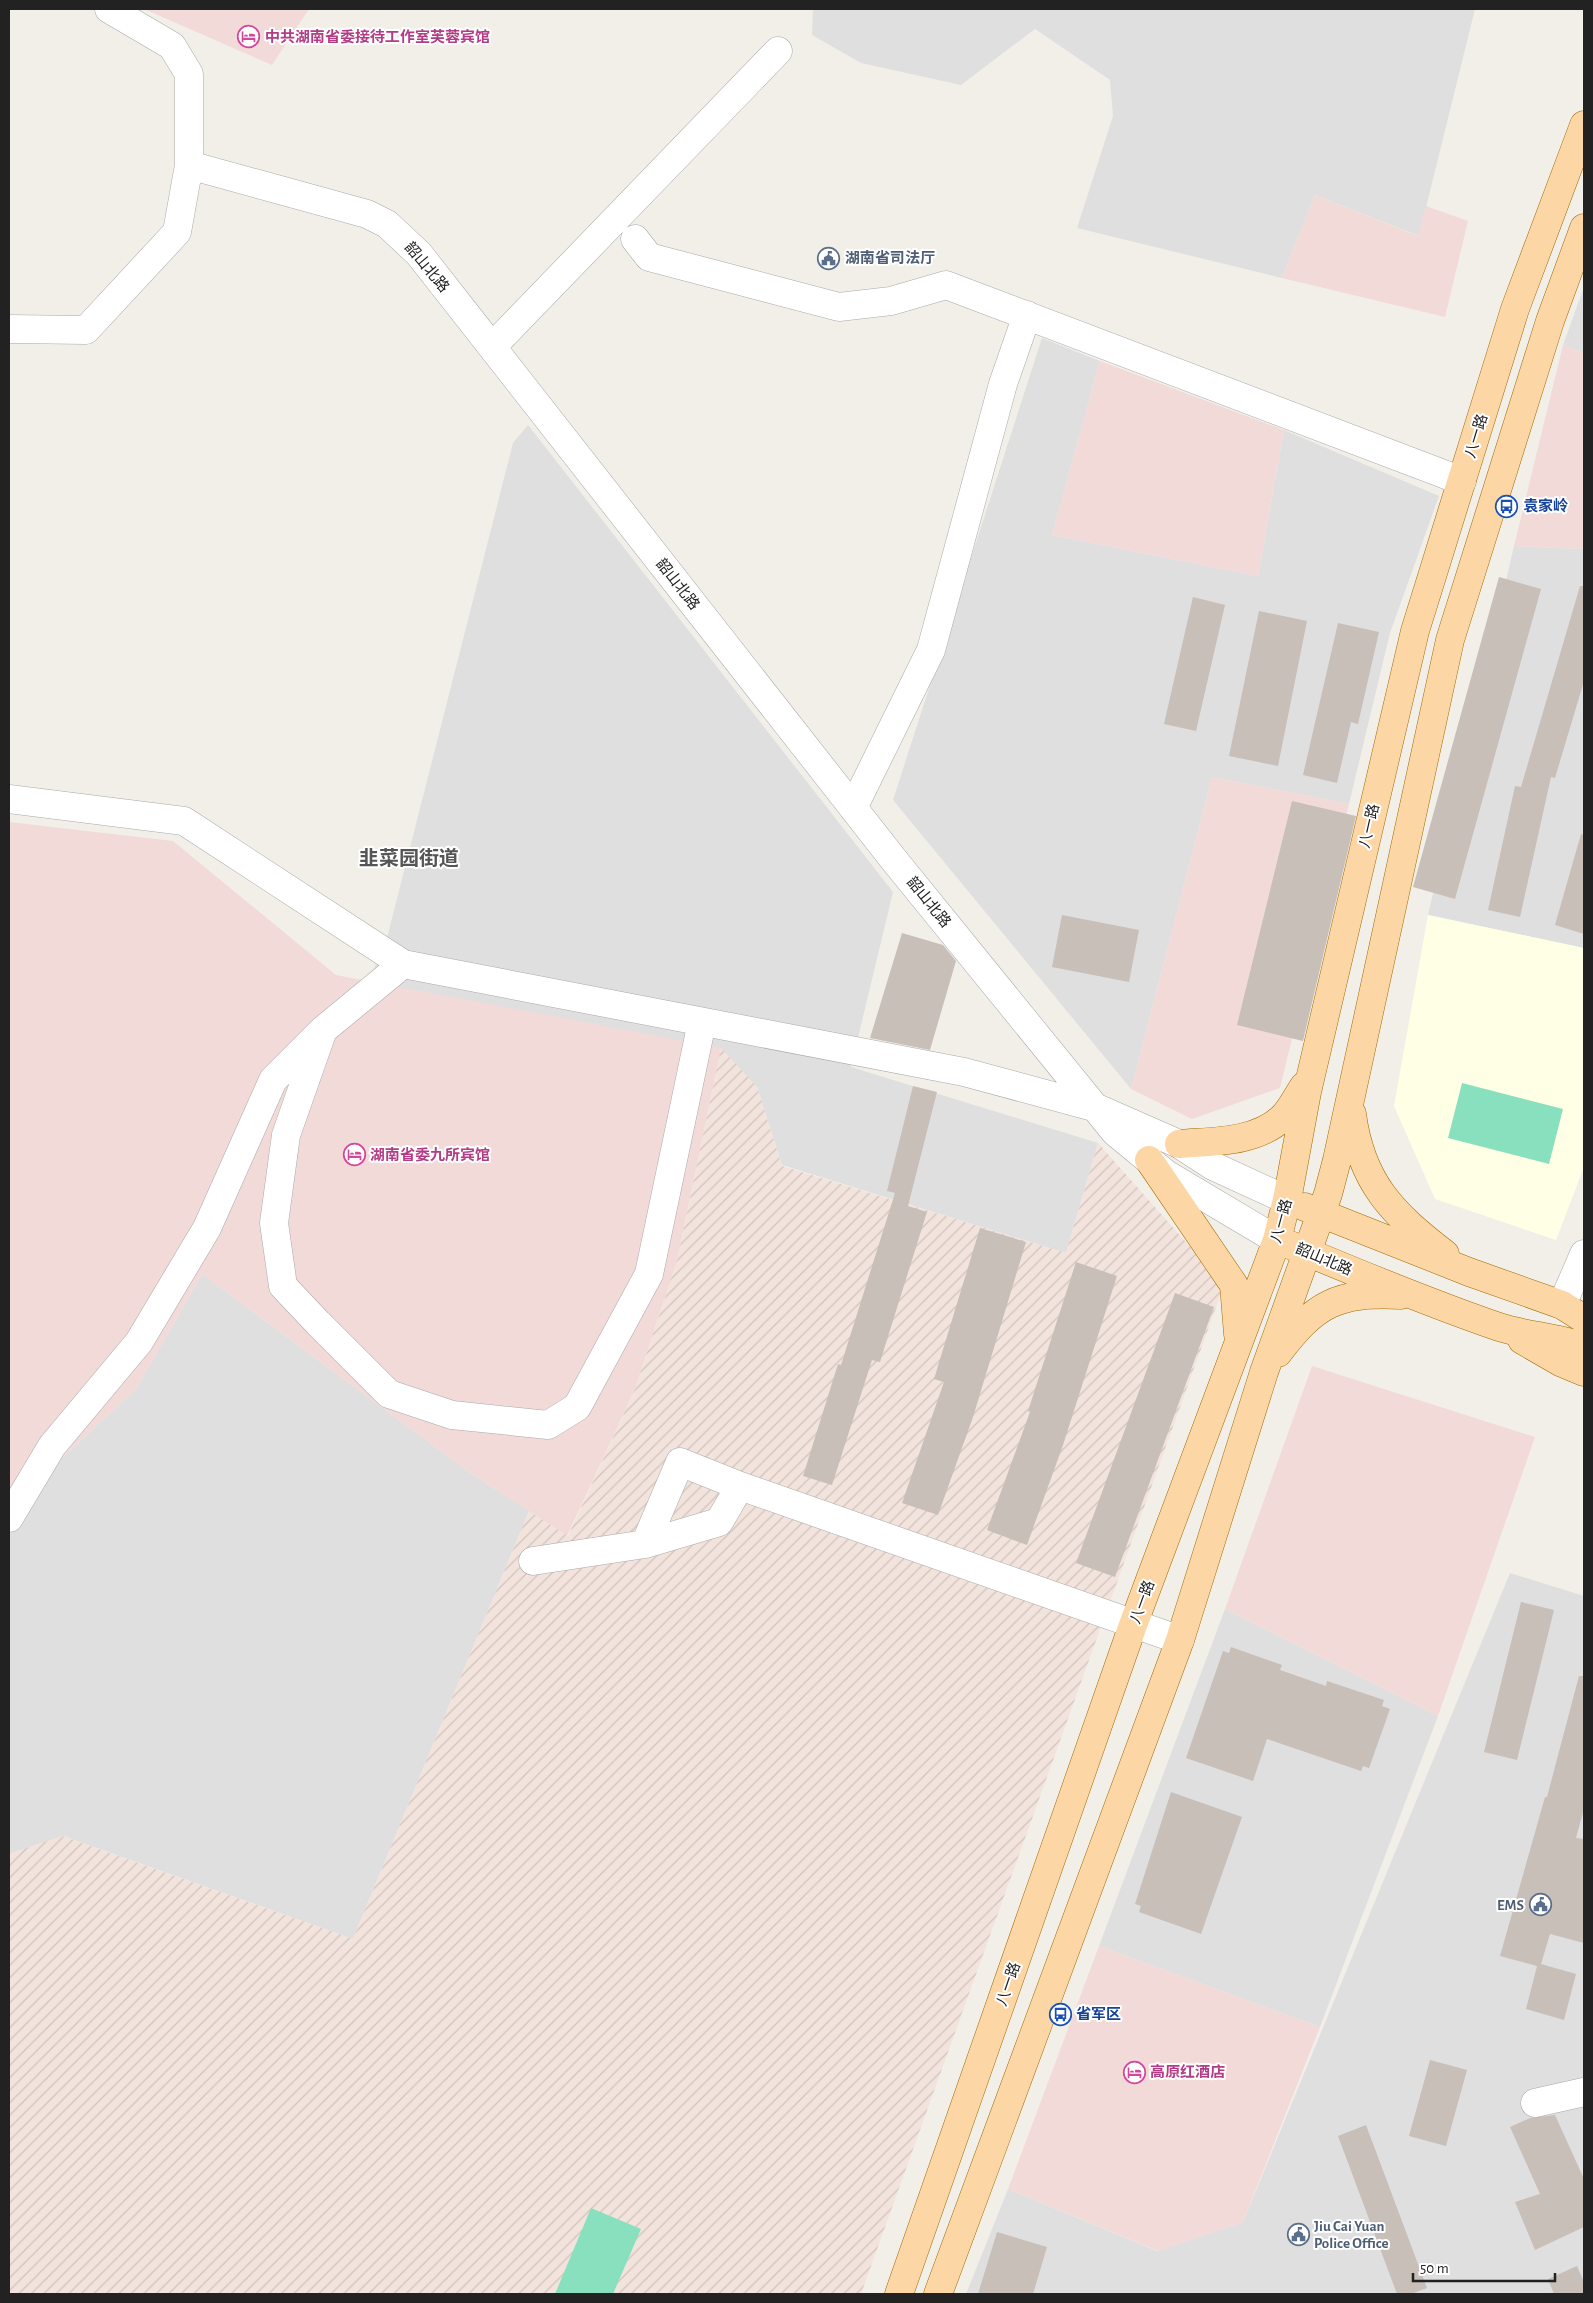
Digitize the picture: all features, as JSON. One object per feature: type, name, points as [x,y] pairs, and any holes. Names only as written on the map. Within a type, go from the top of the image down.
[{"type":"main road","name":"八一路","points":[[899,2294],[1133,1625],[1277,1240],[1287,1200],[1310,1077],[1415,631],[1515,309],[1584,125]]},
{"type":"main road","points":[[938,2294],[1180,1640],[1264,1372],[1321,1214],[1338,1160],[1450,640],[1550,320],[1584,228]]},
{"type":"main road","points":[[1179,1144],[1245,1137],[1264,1130],[1282,1118],[1310,1077]]},
{"type":"main road","points":[[1353,1090],[1352,1115],[1361,1157],[1383,1198],[1410,1226],[1469,1272]]},
{"type":"main road","points":[[1149,1160],[1234,1285],[1239,1342]]},
{"type":"main road","name":"韶山北路","points":[[1287,1200],[1469,1272],[1577,1311]]},
{"type":"main road","name":"韶山北路","points":[[1277,1240],[1501,1327],[1570,1342],[1584,1347]]},
{"type":"main road","points":[[1264,1372],[1306,1319],[1320,1308],[1338,1300],[1371,1296],[1420,1296]]},
{"type":"main road","points":[[1501,1327],[1560,1362],[1584,1372]]},
{"type":"street","points":[[9,329],[86,330],[177,232],[189,165],[189,74],[172,46],[109,9]]},
{"type":"street","points":[[492,347],[778,51]]},
{"type":"street","name":"韶山北路","points":[[189,165],[340,205],[367,214],[387,224],[419,254],[853,808],[1115,1132],[1166,1174],[1277,1240]]},
{"type":"street","points":[[635,239],[649,257],[839,307],[890,301],[946,285],[1462,481]]},
{"type":"street","points":[[853,808],[931,650],[1003,384],[1027,315]]},
{"type":"street","points":[[9,799],[184,821],[403,964],[964,1072],[1097,1108]]},
{"type":"street","points":[[9,1518],[52,1446],[139,1342],[207,1228],[272,1080],[323,1030],[403,964]]},
{"type":"street","points":[[323,1030],[286,1135],[274,1223],[283,1286],[318,1324],[389,1394],[452,1415],[548,1425],[576,1407],[648,1274],[702,1022]]},
{"type":"street","name":"韶山北路","points":[[1097,1108],[1179,1144],[1213,1166],[1287,1200]]},
{"type":"street","points":[[1577,1311],[1584,1254]]},
{"type":"street","points":[[645,1544],[680,1462],[740,1486],[1180,1640]]},
{"type":"street","points":[[534,1561],[645,1544],[719,1522],[740,1486]]},
{"type":"street","points":[[1535,2103],[1584,2092]]},
{"type":"shaded area","name":"中共湖南省委接待工作室芙蓉宾馆","points":[[144,9],[309,9],[272,65]]},
{"type":"shaded area","points":[[813,9],[1475,9],[1419,236],[1315,195],[1282,278],[1077,228],[1113,116],[1110,80],[1035,29],[961,85],[861,63],[812,35]]},
{"type":"shaded area","points":[[1315,195],[1418,236],[1426,206],[1468,221],[1445,317],[1282,278]]},
{"type":"shaded area","points":[[1584,287],[1584,353],[1563,345]]},
{"type":"shaded area","points":[[1042,338],[1100,361],[1052,535],[1258,576],[1284,430],[1439,496],[1390,633],[1349,804],[1212,777],[1131,1089],[893,800]]},
{"type":"shaded area","points":[[1563,345],[1584,353],[1584,549],[1514,546]]},
{"type":"shaded area","points":[[1100,361],[1284,430],[1258,576],[1052,535]]},
{"type":"shaded area","points":[[528,425],[893,892],[851,1067],[1098,1143],[1066,1253],[782,1165],[757,1087],[369,981],[388,934],[513,443]]},
{"type":"shaded area","points":[[1514,546],[1584,549],[1584,948],[1428,915]]},
{"type":"shaded area","points":[[1212,777],[1349,804],[1280,1088],[1192,1119],[1131,1089]]},
{"type":"shaded area","name":"湖南省委九所宾馆","points":[[9,822],[173,841],[336,975],[721,1048],[677,1261],[635,1389],[567,1536],[469,1472],[202,1274],[136,1389],[9,1507]]},
{"type":"shaded area","points":[[1428,915],[1584,948],[1584,1167],[1556,1240],[1435,1199],[1394,1106]]},
{"type":"shaded area","points":[[721,1048],[757,1087],[782,1166],[1066,1253],[1098,1143],[1224,1285],[861,2294],[9,2294],[9,1854],[62,1836],[353,1939],[529,1511],[568,1536],[635,1389],[677,1261]]},
{"type":"shaded area","points":[[202,1274],[469,1472],[529,1511],[353,1939],[63,1836],[9,1854],[9,1507],[136,1389]]},
{"type":"shaded area","points":[[1312,1366],[1535,1437],[1438,1716],[1225,1609]]},
{"type":"shaded area","points":[[1510,1573],[1584,1596],[1584,2294],[966,2294],[1008,2189],[1157,2251],[1243,2222]]},
{"type":"shaded area","points":[[1225,1609],[1438,1716],[1320,2027],[1099,1946]]},
{"type":"shaded area","points":[[1099,1946],[1320,2027],[1243,2222],[1158,2251],[1008,2189]]},
{"type":"green space","points":[[1462,1083],[1563,1109],[1549,1164],[1448,1138]]},
{"type":"green space","points":[[591,2208],[641,2229],[613,2294],[555,2294]]},
{"type":"building","points":[[1499,577],[1541,589],[1455,899],[1413,887]]},
{"type":"building","points":[[1580,586],[1584,586],[1584,681],[1555,778],[1551,777],[1520,917],[1488,910],[1515,786],[1521,787]]},
{"type":"building","points":[[1193,597],[1225,605],[1196,731],[1164,724]]},
{"type":"building","points":[[1259,611],[1307,621],[1278,766],[1229,756]]},
{"type":"building","points":[[1338,623],[1379,632],[1358,724],[1351,722],[1337,783],[1303,775]]},
{"type":"building","points":[[1292,801],[1356,816],[1303,1041],[1237,1025]]},
{"type":"building","points":[[1581,834],[1584,835],[1584,934],[1555,925]]},
{"type":"building","points":[[1062,915],[1139,930],[1129,982],[1052,967]]},
{"type":"building","points":[[902,933],[943,945],[956,961],[930,1050],[870,1038]]},
{"type":"building","points":[[913,1086],[937,1092],[908,1206],[927,1212],[880,1362],[872,1360],[832,1485],[803,1476],[838,1364],[841,1365],[895,1193],[887,1191]]},
{"type":"building","points":[[980,1228],[1026,1242],[973,1417],[938,1515],[902,1503],[944,1382],[934,1379]]},
{"type":"building","points":[[1076,1262],[1117,1276],[1063,1445],[1027,1545],[987,1530],[1030,1412],[1028,1411]]},
{"type":"building","points":[[1175,1293],[1214,1307],[1115,1577],[1076,1563]]},
{"type":"building","points":[[1521,1602],[1554,1610],[1517,1760],[1484,1752]]},
{"type":"building","points":[[1231,1647],[1282,1665],[1280,1670],[1326,1686],[1327,1681],[1384,1700],[1382,1706],[1390,1709],[1369,1768],[1363,1766],[1361,1771],[1267,1739],[1253,1781],[1186,1758],[1223,1651],[1229,1653]]},
{"type":"building","points":[[1579,1676],[1584,1676],[1584,1809],[1576,1838],[1584,1839],[1584,1943],[1550,1934],[1541,1964],[1576,1974],[1564,2020],[1526,2009],[1537,1966],[1500,1956],[1545,1797],[1547,1797]]},
{"type":"building","points":[[1171,1792],[1242,1817],[1201,1934],[1139,1912],[1141,1906],[1135,1904]]},
{"type":"building","points":[[1430,2060],[1467,2070],[1446,2146],[1409,2136]]},
{"type":"building","points":[[1555,2115],[1584,2179],[1584,2227],[1535,2250],[1515,2202],[1540,2194],[1510,2127],[1530,2118]]},
{"type":"building","points":[[1366,2125],[1427,2288],[1411,2294],[1397,2294],[1338,2136]]},
{"type":"building","points":[[997,2232],[1047,2247],[1033,2294],[978,2294]]},
{"type":"building","points":[[1577,2266],[1584,2282],[1584,2294],[1554,2294],[1548,2279]]},
{"type":"place","name":"中共湖南省委接待工作室芙蓉宾馆","points":[[249,37]]},
{"type":"place","name":"湖南省司法厅","points":[[829,258]]},
{"type":"place","name":"袁家岭","points":[[1507,506]]},
{"type":"place","name":"湖南省委九所宾馆","points":[[354,1155]]},
{"type":"place","name":"EMS","points":[[1540,1905]]},
{"type":"place","name":"省军区","points":[[1060,2014]]},
{"type":"place","name":"高原红酒店","points":[[1134,2072]]},
{"type":"place","name":"Jiu Cai Yuan Police Office","points":[[1298,2235]]},
{"type":"district","name":"韭菜园街道","points":[[409,858]]}]
